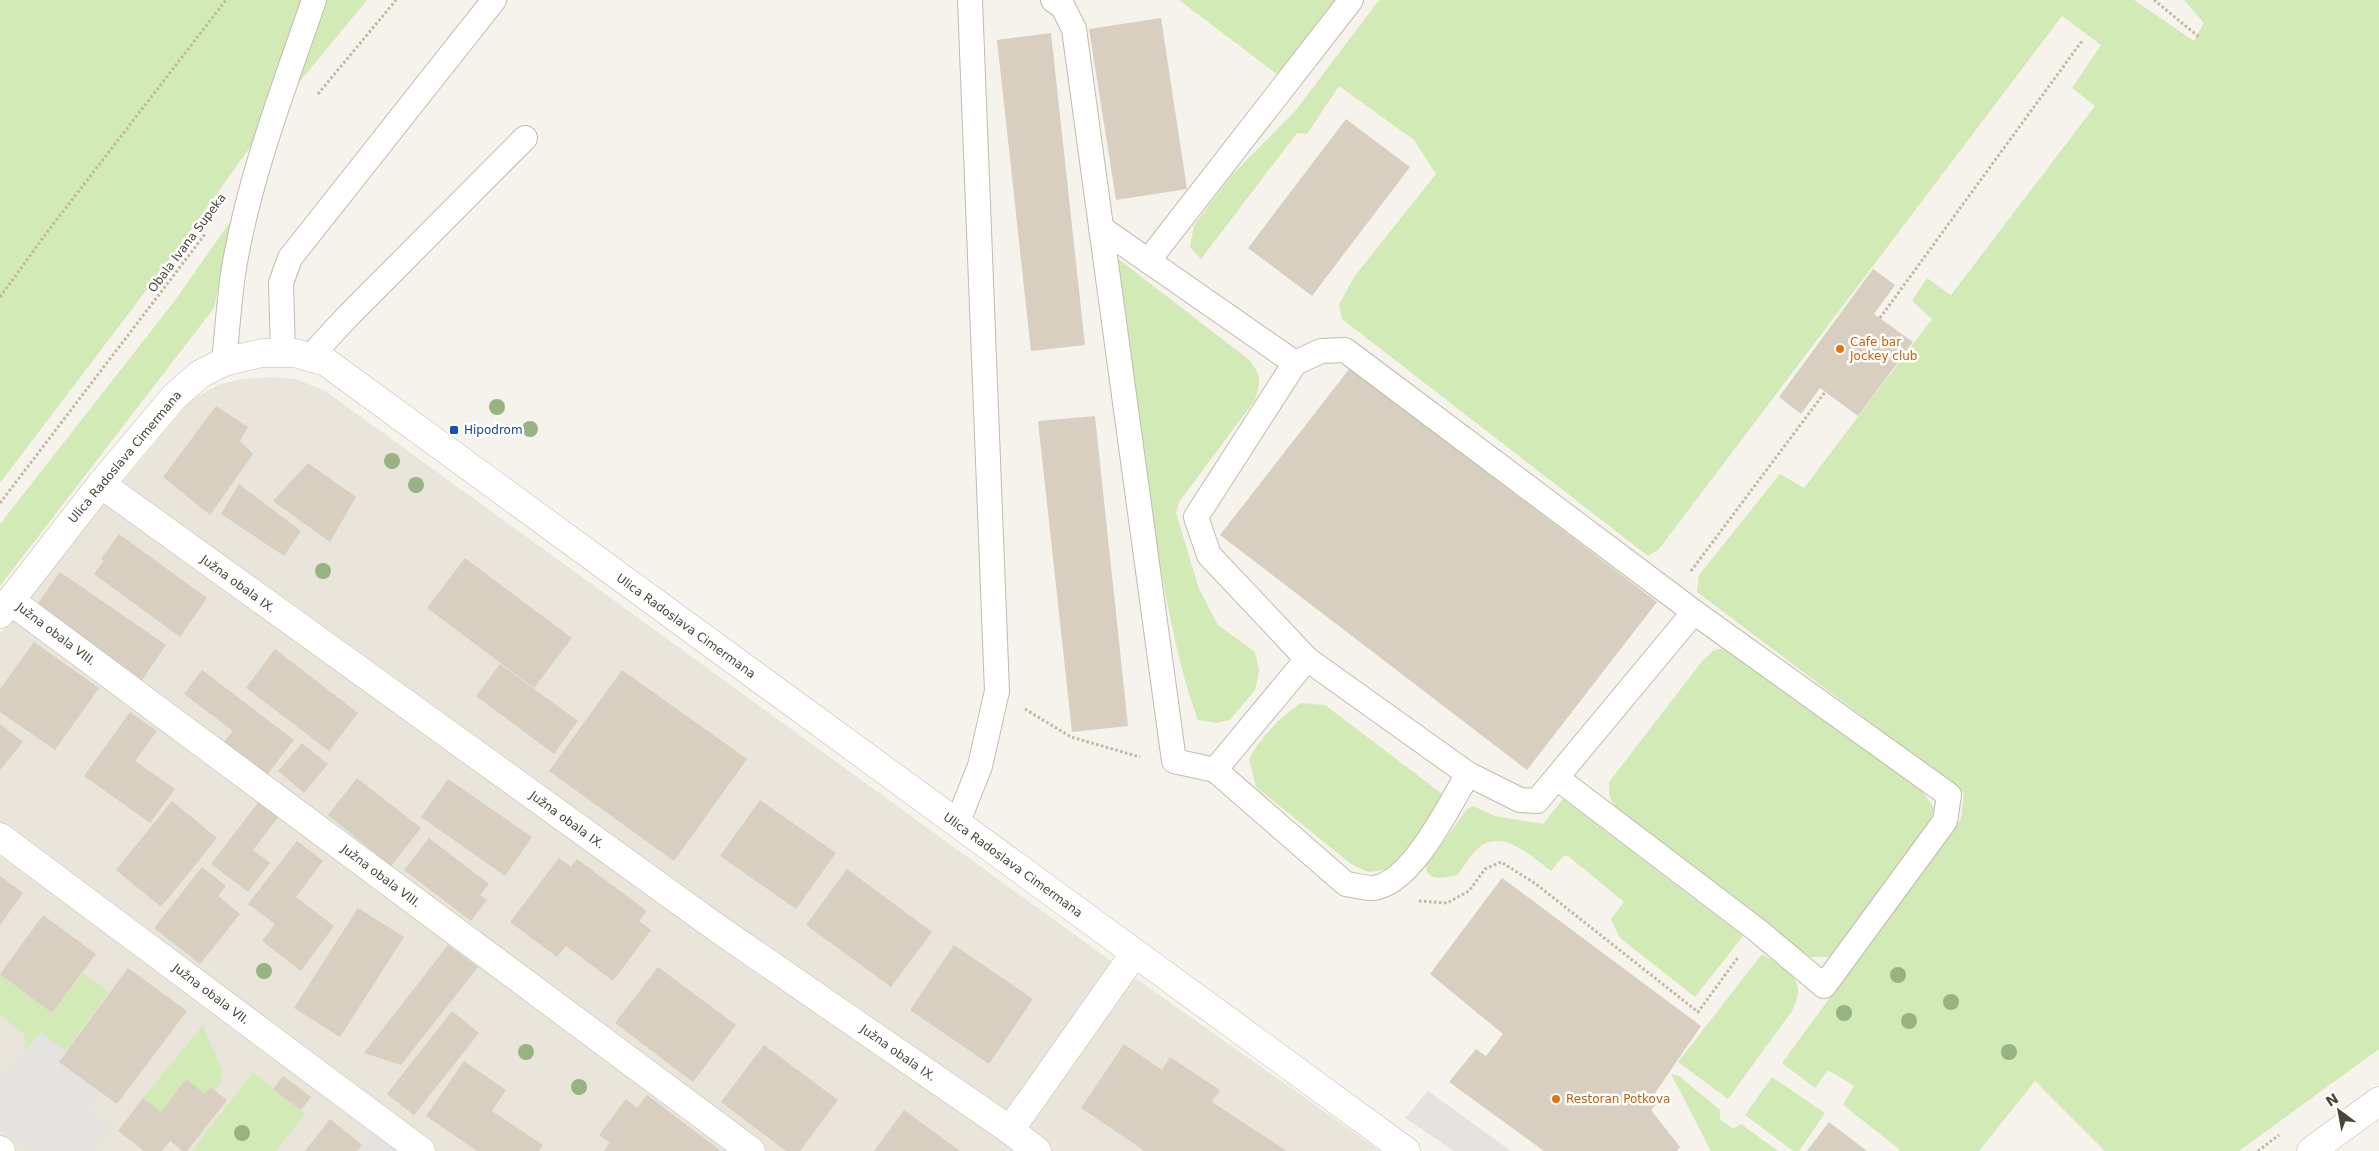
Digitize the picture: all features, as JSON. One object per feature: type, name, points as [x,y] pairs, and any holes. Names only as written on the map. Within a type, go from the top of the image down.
[{"type":"street","name":"Ulica Radoslava Cimermana","points":[[5,607],[100,484],[174,397],[200,374],[224,362],[262,353],[295,353],[326,362],[1406,1151]]},
{"type":"street","name":"Južna obala IX.","points":[[100,484],[717,928],[1010,1130],[1036,1151]]},
{"type":"street","name":"Južna obala VIII.","points":[[5,607],[751,1151]]},
{"type":"street","name":"Južna obala VII.","points":[[0,837],[421,1151]]},
{"type":"street","points":[[1010,1130],[1134,954]]},
{"type":"street","points":[[2311,1151],[2379,1101]]},
{"type":"lane","points":[[224,362],[233,275],[249,202],[275,112],[314,0]]},
{"type":"lane","points":[[283,353],[281,282],[290,258],[494,0]]},
{"type":"lane","points":[[957,824],[980,766],[997,691],[970,0]]},
{"type":"lane","points":[[1053,0],[1063,7],[1074,28],[1174,761],[1214,770],[1346,884],[1373,888],[1394,880],[1414,862],[1468,774]]},
{"type":"lane","points":[[1148,261],[1351,0]]},
{"type":"lane","points":[[310,357],[346,318],[525,138]]},
{"type":"lane","points":[[1101,228],[1200,295],[1295,363]]},
{"type":"lane","points":[[1557,778],[1757,930],[1824,986],[1945,822],[1949,795],[1694,612],[1345,350],[1321,350],[1295,363],[1196,517],[1209,555],[1307,659],[1468,774],[1520,800],[1536,801],[1694,612]]},
{"type":"lane","points":[[1214,770],[1307,659]]},
{"type":"path","points":[[0,297],[54,223],[226,0]]},
{"type":"path","points":[[317,94],[396,0]]},
{"type":"path","points":[[2154,0],[2199,36]]},
{"type":"path","points":[[1880,318],[2082,40]]},
{"type":"path","name":"Obala Ivana Supeka","points":[[0,504],[208,231]]},
{"type":"path","points":[[1672,595],[1825,392]]},
{"type":"path","points":[[997,691],[1070,737],[1131,756],[1174,761]]},
{"type":"path","points":[[1373,888],[1396,898],[1447,903],[1469,891],[1485,869],[1502,862],[1528,879],[1698,1012],[1757,930]]},
{"type":"path","points":[[2258,1151],[2269,1143]]},
{"type":"shaded area","points":[[271,377],[295,379],[324,390],[1097,951],[1380,1151],[14,1151],[0,1141],[0,634],[44,576],[187,405],[195,398],[220,384],[243,379]]},
{"type":"shaded area","points":[[41,1032],[66,1051],[59,1062],[100,1092],[88,1109],[112,1127],[93,1151],[29,1151],[0,1130],[0,1081]]},
{"type":"shaded area","points":[[1428,1091],[1511,1151],[1454,1151],[1405,1118]]},
{"type":"shaded area","points":[[374,1131],[400,1151],[357,1151]]},
{"type":"green space","points":[[0,0],[367,0],[275,112],[173,255],[0,483]]},
{"type":"green space","points":[[1179,0],[1335,0],[1278,75]]},
{"type":"green space","points":[[1379,0],[2134,0],[2194,41],[2204,23],[2184,0],[2379,0],[2379,1049],[2239,1151],[2105,1151],[2035,1081],[1979,1151],[1899,1151],[1899,1149],[1843,1105],[1854,1086],[1828,1070],[1815,1088],[1782,1063],[1961,819],[1964,793],[1697,592],[1699,575],[1780,474],[1804,488],[1932,319],[1912,301],[1927,278],[1951,295],[2095,106],[2072,88],[2101,45],[2062,16],[1659,549],[1648,556],[1342,319],[1339,305],[1354,277],[1436,174],[1414,140],[1339,86],[1307,134],[1297,133],[1201,259],[1190,247],[1194,225],[1232,175],[1296,110]]},
{"type":"green space","points":[[233,218],[214,308],[0,586],[0,524],[173,303]]},
{"type":"green space","points":[[1117,258],[1248,359],[1256,369],[1259,378],[1255,400],[1179,502],[1176,513],[1199,589],[1218,625],[1255,652],[1259,671],[1255,690],[1230,720],[1216,723],[1198,720],[1180,662],[1159,562],[1140,449],[1129,373]]},
{"type":"green space","points":[[1724,648],[1922,791],[1934,808],[1931,820],[1831,957],[1811,957],[1797,948],[1622,813],[1611,799],[1609,782],[1703,660],[1714,650]]},
{"type":"green space","points":[[1301,703],[1325,705],[1441,793],[1443,805],[1398,864],[1386,870],[1368,872],[1351,864],[1256,787],[1249,759],[1259,743],[1272,728]]},
{"type":"green space","points":[[1563,799],[1743,936],[1695,997],[1620,938],[1611,919],[1624,902],[1568,856],[1563,856],[1551,871],[1519,848],[1501,841],[1491,842],[1478,848],[1457,875],[1437,878],[1429,875],[1426,866],[1467,809],[1473,806],[1495,816],[1543,824]]},
{"type":"green space","points":[[1762,954],[1793,976],[1797,983],[1797,1000],[1792,1011],[1728,1099],[1678,1062]]},
{"type":"green space","points":[[83,973],[109,992],[66,1051],[41,1032],[25,1051],[24,1034],[0,1015],[0,974],[52,1013]]},
{"type":"green space","points":[[203,1025],[223,1073],[221,1081],[215,1090],[210,1087],[205,1094],[186,1079],[161,1112],[143,1098]]},
{"type":"green space","points":[[253,1072],[305,1114],[276,1151],[192,1151]]},
{"type":"green space","points":[[1671,1074],[1679,1076],[1720,1110],[1720,1119],[1733,1129],[1741,1124],[1778,1151],[1711,1151]]},
{"type":"green space","points":[[1772,1077],[1825,1113],[1799,1151],[1793,1151],[1745,1115]]},
{"type":"building","points":[[1161,18],[1187,189],[1116,200],[1089,29]]},
{"type":"building","points":[[1051,33],[1085,345],[1031,351],[997,40]]},
{"type":"building","points":[[1346,119],[1410,167],[1312,296],[1248,248]]},
{"type":"building","points":[[1873,269],[1895,285],[1874,314],[1913,342],[1858,416],[1820,388],[1801,414],[1779,397]]},
{"type":"building","points":[[1350,368],[1657,602],[1527,770],[1220,535]]},
{"type":"building","points":[[216,406],[248,427],[240,441],[253,454],[210,515],[163,477]]},
{"type":"building","points":[[1095,416],[1128,726],[1072,732],[1038,421]]},
{"type":"building","points":[[308,463],[356,497],[330,542],[273,501]]},
{"type":"building","points":[[239,484],[301,531],[284,556],[221,514]]},
{"type":"building","points":[[119,534],[207,598],[180,637],[94,574],[104,561],[101,559]]},
{"type":"building","points":[[465,558],[572,638],[534,688],[427,608]]},
{"type":"building","points":[[60,572],[166,645],[142,680],[36,606]]},
{"type":"building","points":[[34,642],[99,688],[55,750],[0,712],[0,689]]},
{"type":"building","points":[[275,649],[358,713],[329,751],[246,688]]},
{"type":"building","points":[[500,664],[578,721],[554,754],[476,696]]},
{"type":"building","points":[[202,670],[294,740],[266,776],[223,743],[233,731],[184,694]]},
{"type":"building","points":[[622,670],[747,759],[674,861],[549,771]]},
{"type":"building","points":[[130,712],[157,731],[135,761],[175,789],[150,823],[84,776]]},
{"type":"building","points":[[0,724],[23,742],[0,770]]},
{"type":"building","points":[[302,743],[328,764],[304,793],[278,771]]},
{"type":"building","points":[[357,778],[421,828],[391,866],[328,815]]},
{"type":"building","points":[[448,779],[532,837],[505,876],[421,817]]},
{"type":"building","points":[[260,800],[280,815],[253,850],[270,863],[248,892],[211,864]]},
{"type":"building","points":[[760,800],[836,853],[796,909],[720,856]]},
{"type":"building","points":[[172,801],[217,838],[161,907],[116,870]]},
{"type":"building","points":[[429,838],[489,884],[480,895],[487,900],[471,921],[404,870]]},
{"type":"building","points":[[297,841],[323,861],[296,897],[334,926],[301,971],[262,941],[275,924],[248,904]]},
{"type":"building","points":[[559,858],[571,867],[577,859],[647,911],[639,921],[651,930],[613,981],[566,946],[557,957],[510,922]]},
{"type":"building","points":[[202,867],[226,886],[218,896],[240,914],[200,964],[154,928]]},
{"type":"building","points":[[847,869],[932,932],[891,987],[806,925]]},
{"type":"building","points":[[0,876],[23,893],[0,925]]},
{"type":"building","points":[[1502,878],[1701,1026],[1653,1096],[1659,1102],[1651,1110],[1680,1147],[1677,1151],[1544,1151],[1449,1082],[1476,1049],[1486,1056],[1503,1034],[1430,974]]},
{"type":"building","points":[[358,908],[404,937],[340,1037],[294,1008]]},
{"type":"building","points":[[43,915],[96,954],[52,1013],[0,974]]},
{"type":"building","points":[[448,945],[478,967],[401,1065],[364,1053]]},
{"type":"building","points":[[954,945],[1033,999],[989,1064],[910,1010]]},
{"type":"building","points":[[658,967],[736,1025],[693,1082],[615,1023]]},
{"type":"building","points":[[128,968],[187,1011],[117,1104],[59,1062]]},
{"type":"building","points":[[452,1011],[479,1033],[414,1115],[387,1094]]},
{"type":"building","points":[[1124,1044],[1162,1070],[1170,1057],[1220,1090],[1212,1102],[1287,1151],[1145,1151],[1081,1108]]},
{"type":"building","points":[[764,1045],[838,1100],[800,1151],[786,1151],[721,1102]]},
{"type":"building","points":[[464,1061],[506,1090],[492,1111],[543,1145],[539,1151],[477,1151],[426,1116]]},
{"type":"building","points":[[283,1076],[311,1097],[301,1110],[273,1089]]},
{"type":"building","points":[[186,1079],[205,1094],[210,1087],[227,1100],[187,1151],[183,1151],[170,1141],[162,1151],[144,1151],[118,1131],[143,1098],[161,1112]]},
{"type":"building","points":[[647,1095],[721,1151],[604,1151],[610,1143],[599,1135],[626,1099],[637,1108]]},
{"type":"building","points":[[904,1110],[960,1151],[874,1151]]},
{"type":"building","points":[[330,1119],[362,1145],[357,1151],[305,1151]]},
{"type":"building","points":[[1829,1122],[1867,1151],[1807,1151]]},
{"type":"place","name":"Cafe bar Jockey club","points":[[1840,349]]},
{"type":"place","name":"Hipodrom","points":[[454,430]]},
{"type":"place","name":"Restoran Potkova","points":[[1556,1099]]}]
